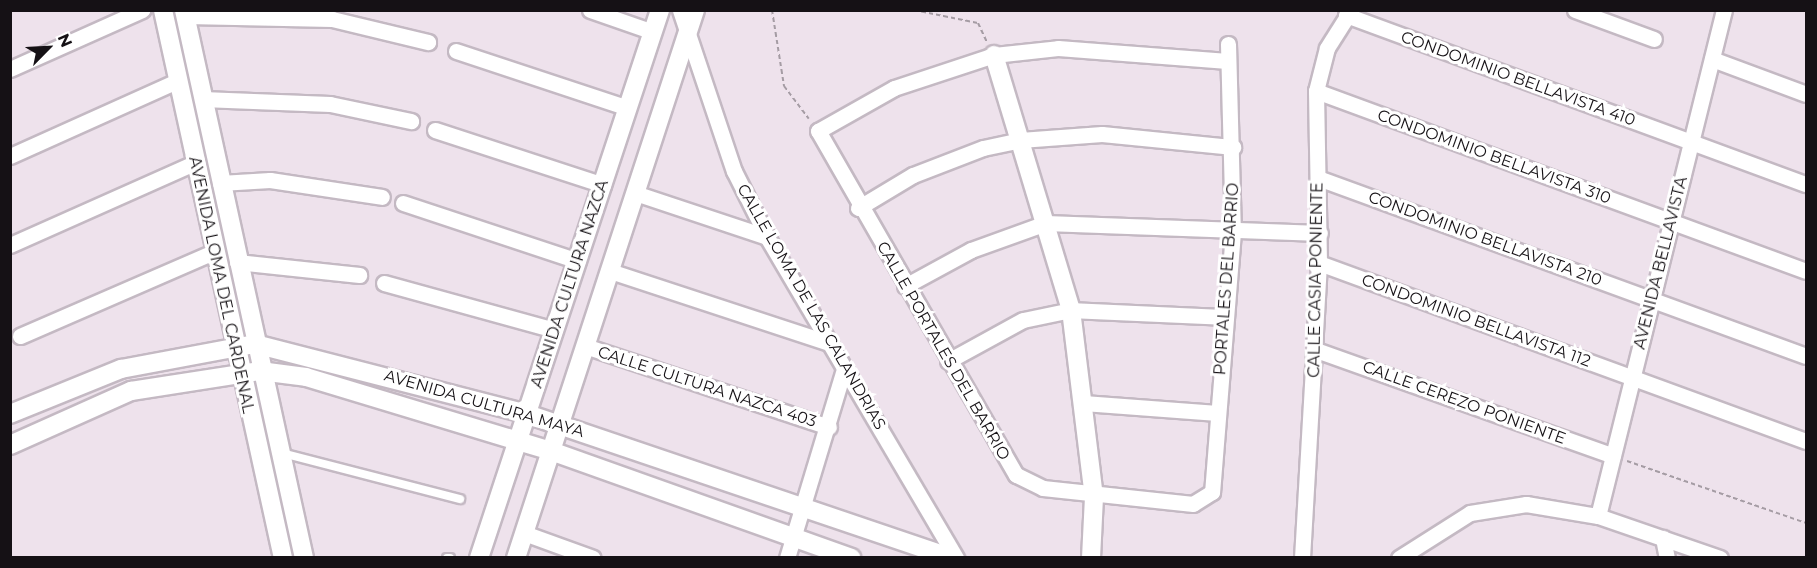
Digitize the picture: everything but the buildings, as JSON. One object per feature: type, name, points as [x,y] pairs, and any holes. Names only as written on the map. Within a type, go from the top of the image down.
[{"type":"street","points":[[10,69],[142,10]]},
{"type":"street","name":"AVENIDA LOMA DEL CARDENAL","points":[[163,10],[233,347],[283,554]]},
{"type":"street","points":[[590,10],[653,32]]},
{"type":"street","name":"AVENIDA CULTURA NAZCA","points":[[479,558],[660,10]]},
{"type":"street","name":"CALLE LOMA DE LAS CALANDRIAS","points":[[680,10],[734,171],[767,237],[954,558]]},
{"type":"street","name":"AVENIDA CULTURA NAZCA","points":[[516,558],[695,10]]},
{"type":"street","points":[[1575,10],[1654,39]]},
{"type":"street","name":"AVENIDA BELLAVISTA","points":[[1598,516],[1724,10]]},
{"type":"street","points":[[185,13],[332,19],[428,42]]},
{"type":"street","name":"AVENIDA LOMA DEL CARDENAL","points":[[185,13],[277,452],[303,553]]},
{"type":"street","name":"CALLE CASIA PONIENTE","points":[[1302,558],[1316,350],[1320,233],[1316,91],[1327,48],[1348,13]]},
{"type":"street","name":"CONDOMINIO BELLAVISTA 410","points":[[1348,13],[1691,143],[1806,183]]},
{"type":"street","name":"PORTALES DEL BARRIO","points":[[1193,504],[1212,492],[1233,232],[1233,147],[1228,44]]},
{"type":"street","points":[[818,131],[894,87],[994,55],[1058,48],[1228,61]]},
{"type":"street","points":[[456,51],[628,108]]},
{"type":"street","points":[[994,55],[1071,310],[1094,497],[1087,555]]},
{"type":"street","points":[[1712,59],[1806,94]]},
{"type":"street","points":[[10,156],[177,81]]},
{"type":"street","name":"CONDOMINIO BELLAVISTA 310","points":[[1316,91],[1806,271]]},
{"type":"street","points":[[202,99],[330,104],[411,121]]},
{"type":"street","points":[[435,130],[603,184]]},
{"type":"street","name":"CALLE PORTALES DEL BARRIO","points":[[818,131],[858,208],[1016,475],[1043,488],[1094,497],[1193,504]]},
{"type":"street","points":[[858,208],[913,175],[983,148],[1020,140],[1102,134],[1233,147]]},
{"type":"street","points":[[10,245],[194,163]]},
{"type":"street","name":"CONDOMINIO BELLAVISTA 210","points":[[1318,178],[1806,356]]},
{"type":"street","points":[[220,183],[270,180],[382,196]]},
{"type":"street","points":[[635,193],[767,237]]},
{"type":"street","points":[[403,203],[578,261]]},
{"type":"street","points":[[905,286],[971,250],[1046,223],[1233,232],[1320,233]]},
{"type":"street","points":[[20,336],[213,252]]},
{"type":"street","points":[[237,262],[359,275]]},
{"type":"street","name":"CONDOMINIO BELLAVISTA 112","points":[[1319,263],[1806,441]]},
{"type":"street","points":[[610,271],[829,342]]},
{"type":"street","points":[[384,283],[555,330]]},
{"type":"street","points":[[948,361],[1023,320],[1071,310],[1226,317]]},
{"type":"street","name":"AVENIDA CULTURA MAYA","points":[[10,414],[122,369],[255,344],[527,414],[954,558]]},
{"type":"street","name":"CALLE CULTURA NAZCA 403","points":[[585,346],[829,427]]},
{"type":"street","name":"CALLE CEREZO PONIENTE","points":[[1316,350],[1613,456]]},
{"type":"street","points":[[787,558],[829,427],[844,369]]},
{"type":"street","name":"AVENIDA CULTURA MAYA","points":[[10,445],[131,391],[260,371],[306,377],[518,440],[851,558]]},
{"type":"street","points":[[1084,403],[1217,413]]},
{"type":"street","points":[[1399,558],[1470,513],[1526,504],[1598,516],[1720,558]]},
{"type":"street","points":[[524,533],[593,558]]},
{"type":"street","points":[[1663,538],[1667,558]]},
{"type":"street","points":[[283,554],[303,553]]},
{"type":"lane","points":[[277,452],[460,499]]},
{"type":"path","points":[[772,10],[784,86],[818,131]]},
{"type":"path","points":[[914,10],[978,23],[994,55]]},
{"type":"path","points":[[927,14],[929,10]]},
{"type":"path","points":[[1613,456],[1806,524]]}]
